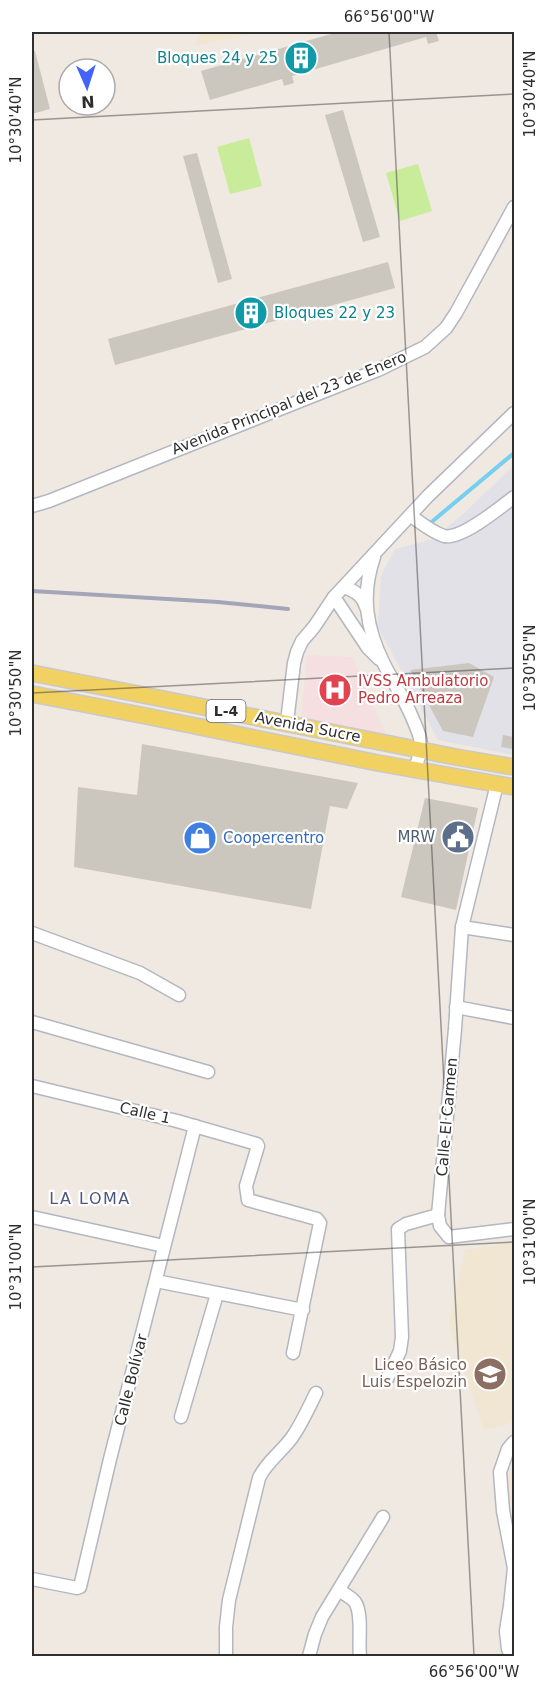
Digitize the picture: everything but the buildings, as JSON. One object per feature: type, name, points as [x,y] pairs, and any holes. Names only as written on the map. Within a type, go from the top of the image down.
[{"type":"main road","name":"Avenida Sucre","points":[[32,674],[514,767]]},
{"type":"main road","name":"Avenida Sucre","points":[[32,694],[251,736],[378,764],[514,787]]},
{"type":"street","name":"Avenida Principal del 23 de Enero","points":[[32,506],[378,370],[425,347],[437,338],[456,314],[514,207]]},
{"type":"street","points":[[287,722],[297,652],[302,641],[334,597],[428,496],[514,413]]},
{"type":"street","points":[[411,516],[424,526],[444,536],[455,535],[478,523],[514,496]]},
{"type":"street","points":[[376,553],[368,582],[368,622],[384,664],[406,701],[420,738],[421,747],[415,769]]},
{"type":"street","points":[[344,587],[361,596],[367,608]]},
{"type":"street","points":[[334,597],[368,648],[384,664]]},
{"type":"street","name":"Calle El Carmen","points":[[438,1215],[462,927],[497,784]]},
{"type":"street","points":[[462,927],[514,935]]},
{"type":"street","points":[[32,933],[140,973],[179,995]]},
{"type":"street","points":[[456,1007],[514,1018]]},
{"type":"street","points":[[32,1022],[208,1072]]},
{"type":"street","name":"Calle 1","points":[[32,1086],[195,1126],[257,1144],[246,1186],[248,1200],[319,1221],[303,1310]]},
{"type":"street","name":"Calle Bolívar","points":[[32,1579],[80,1587],[195,1126]]},
{"type":"street","points":[[387,1379],[400,1351],[402,1337],[398,1229],[406,1224],[438,1215],[440,1226],[449,1237],[514,1229]]},
{"type":"street","points":[[32,1217],[164,1246]]},
{"type":"street","points":[[156,1281],[303,1310],[293,1353]]},
{"type":"street","points":[[181,1417],[217,1294]]},
{"type":"street","points":[[226,1656],[229,1600],[259,1478],[264,1468],[294,1436],[316,1393]]},
{"type":"street","points":[[507,1654],[506,1631],[514,1568],[503,1511],[500,1472],[508,1449],[514,1443]]},
{"type":"street","points":[[309,1656],[322,1617],[383,1517]]},
{"type":"street","points":[[339,1590],[356,1603],[359,1617],[360,1656]]},
{"type":"shaded area","points":[[201,32],[256,32],[195,46]]},
{"type":"shaded area","points":[[514,465],[514,755],[438,740],[378,627],[381,575],[395,549],[433,539]]},
{"type":"shaded area","name":"IVSS Ambulatorio Pedro Arreaza","points":[[307,655],[352,657],[389,741],[301,723]]},
{"type":"shaded area","name":"Liceo Básico Luis Espelozin","points":[[514,1242],[514,1422],[484,1430],[449,1325],[465,1250]]},
{"type":"shaded area","points":[[514,1462],[514,1526],[507,1484]]},
{"type":"green space","points":[[249,138],[262,186],[230,194],[217,147]]},
{"type":"green space","points":[[418,164],[432,211],[400,221],[386,173]]},
{"type":"waterway","points":[[428,525],[514,453]]},
{"type":"railway","points":[[32,591],[218,602],[288,609]]},
{"type":"place","name":"Bloques 24 y 25","points":[[301,58]]},
{"type":"place","name":"Bloques 22 y 23","points":[[251,313]]},
{"type":"place","name":"IVSS Ambulatorio Pedro Arreaza","points":[[335,690]]},
{"type":"place","name":"MRW","points":[[458,837]]},
{"type":"place","name":"Coopercentro","points":[[200,838]]},
{"type":"place","name":"Liceo Básico Luis Espelozin","points":[[490,1374]]},
{"type":"district","name":"LA LOMA","points":[[90,1198]]}]
